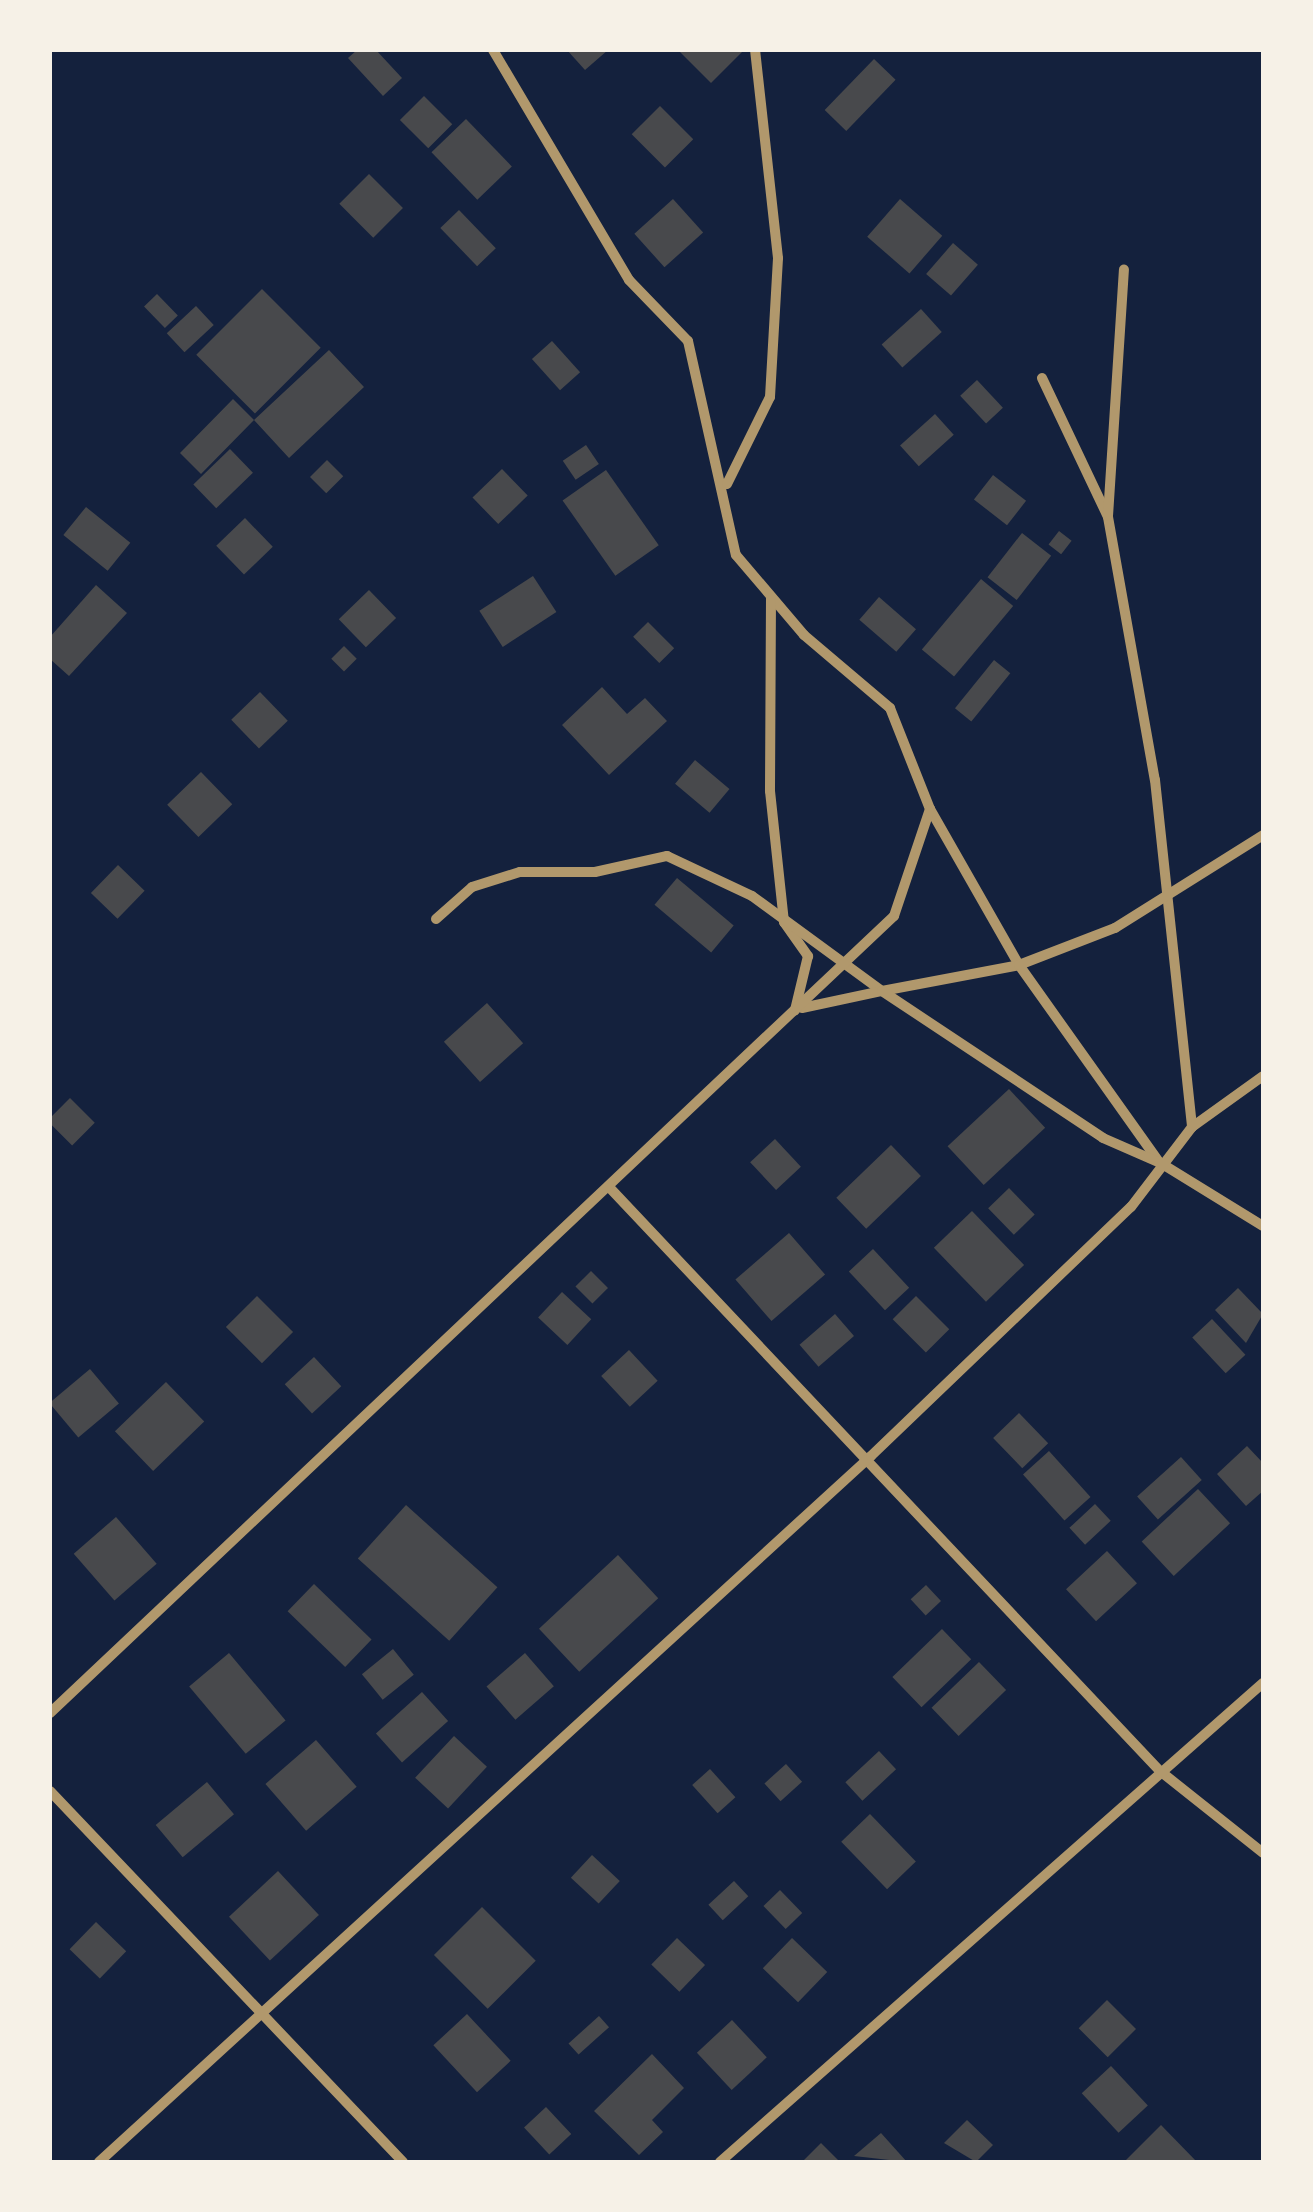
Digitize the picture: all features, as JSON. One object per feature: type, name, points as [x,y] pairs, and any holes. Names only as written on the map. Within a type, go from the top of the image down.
[{"type":"street","points":[[494,50],[629,280],[688,341],[727,484],[736,556],[771,596],[890,708],[930,809],[1019,965],[1159,1162]]},
{"type":"street","points":[[727,484],[770,397],[778,258],[754,50]]},
{"type":"street","points":[[1124,270],[1108,517],[1168,895],[1192,1127]]},
{"type":"street","points":[[1042,378],[1108,517]]},
{"type":"street","points":[[771,596],[770,791],[784,922],[808,956],[794,1011]]},
{"type":"street","points":[[50,1713],[894,916],[930,809]]},
{"type":"street","points":[[794,1011],[1019,965],[1115,928],[1263,835]]},
{"type":"street","points":[[436,918],[472,887],[520,872],[595,872],[667,856],[718,876],[843,965],[1103,1138],[1159,1162],[1263,1226]]},
{"type":"street","points":[[99,2162],[871,1456],[1131,1207],[1159,1162],[1192,1127],[1263,1076]]},
{"type":"street","points":[[609,1187],[871,1456],[1160,1771],[1263,1853]]},
{"type":"street","points":[[720,2162],[1263,1683]]},
{"type":"street","points":[[50,1791],[258,2014],[403,2162]]},
{"type":"building","points":[[357,50],[376,50],[402,78],[383,96],[348,58]]},
{"type":"building","points":[[567,50],[608,50],[585,70]]},
{"type":"building","points":[[678,50],[744,50],[711,83]]},
{"type":"building","points":[[874,59],[896,80],[846,131],[825,110]]},
{"type":"building","points":[[424,96],[452,124],[428,148],[400,120]]},
{"type":"building","points":[[660,106],[693,139],[665,168],[632,134]]},
{"type":"building","points":[[466,119],[512,166],[477,200],[431,152]]},
{"type":"building","points":[[369,174],[403,208],[373,238],[339,204]]},
{"type":"building","points":[[673,199],[703,232],[664,267],[634,234]]},
{"type":"building","points":[[900,199],[942,236],[909,273],[867,237]]},
{"type":"building","points":[[459,210],[496,248],[477,266],[440,228]]},
{"type":"building","points":[[953,243],[978,265],[951,296],[926,274]]},
{"type":"building","points":[[262,289],[321,348],[255,413],[196,355]]},
{"type":"building","points":[[157,294],[178,316],[165,328],[144,307]]},
{"type":"building","points":[[196,306],[214,325],[184,352],[167,333]]},
{"type":"building","points":[[921,309],[942,332],[902,368],[882,344]]},
{"type":"building","points":[[552,341],[580,372],[560,390],[532,359]]},
{"type":"building","points":[[329,350],[364,387],[289,458],[254,420]]},
{"type":"building","points":[[977,380],[1003,408],[986,423],[960,396]]},
{"type":"building","points":[[233,399],[254,420],[201,474],[180,453]]},
{"type":"building","points":[[935,414],[954,435],[919,466],[900,445]]},
{"type":"building","points":[[586,445],[599,464],[576,480],[563,461]]},
{"type":"building","points":[[230,449],[253,473],[216,508],[193,484]]},
{"type":"building","points":[[327,460],[343,476],[326,493],[310,477]]},
{"type":"building","points":[[502,469],[528,496],[498,524],[473,497]]},
{"type":"building","points":[[606,470],[659,545],[615,576],[563,500]]},
{"type":"building","points":[[993,475],[1026,501],[1007,525],[974,499]]},
{"type":"building","points":[[86,507],[130,543],[108,571],[63,535]]},
{"type":"building","points":[[245,518],[273,547],[244,575],[216,546]]},
{"type":"building","points":[[1059,531],[1072,541],[1061,554],[1049,544]]},
{"type":"building","points":[[1022,533],[1051,556],[1017,600],[988,577]]},
{"type":"building","points":[[533,576],[556,612],[503,647],[479,611]]},
{"type":"building","points":[[981,579],[1013,606],[954,676],[922,649]]},
{"type":"building","points":[[96,585],[127,613],[69,676],[50,659],[50,637]]},
{"type":"building","points":[[369,590],[396,618],[366,647],[339,619]]},
{"type":"building","points":[[879,597],[916,629],[896,652],[859,620]]},
{"type":"building","points":[[648,622],[674,648],[659,663],[633,637]]},
{"type":"building","points":[[344,646],[357,659],[344,671],[331,659]]},
{"type":"building","points":[[994,660],[1010,673],[971,721],[955,708]]},
{"type":"building","points":[[602,687],[627,714],[645,698],[667,721],[609,775],[562,725]]},
{"type":"building","points":[[260,692],[288,721],[259,749],[231,720]]},
{"type":"building","points":[[695,760],[729,789],[710,813],[675,784]]},
{"type":"building","points":[[201,772],[232,804],[198,837],[167,805]]},
{"type":"building","points":[[118,865],[145,891],[118,919],[91,893]]},
{"type":"building","points":[[677,878],[734,926],[711,952],[655,905]]},
{"type":"building","points":[[487,1003],[523,1043],[480,1082],[444,1042]]},
{"type":"building","points":[[1009,1089],[1045,1128],[984,1185],[948,1146]]},
{"type":"building","points":[[70,1098],[95,1123],[72,1145],[50,1123],[50,1118]]},
{"type":"building","points":[[775,1139],[801,1167],[776,1190],[750,1162]]},
{"type":"building","points":[[891,1145],[921,1176],[866,1229],[836,1198]]},
{"type":"building","points":[[1009,1188],[1035,1215],[1014,1235],[988,1208]]},
{"type":"building","points":[[972,1211],[1024,1265],[986,1302],[934,1248]]},
{"type":"building","points":[[789,1233],[825,1275],[771,1321],[735,1280]]},
{"type":"building","points":[[873,1249],[909,1288],[885,1310],[849,1272]]},
{"type":"building","points":[[591,1271],[608,1288],[592,1304],[575,1287]]},
{"type":"building","points":[[1238,1288],[1263,1314],[1246,1343],[1215,1310]]},
{"type":"building","points":[[562,1292],[591,1319],[567,1345],[538,1318]]},
{"type":"building","points":[[257,1296],[293,1332],[262,1363],[226,1327]]},
{"type":"building","points":[[916,1296],[949,1329],[926,1353],[893,1319]]},
{"type":"building","points":[[835,1314],[854,1336],[819,1367],[800,1345]]},
{"type":"building","points":[[1212,1319],[1245,1355],[1226,1373],[1192,1337]]},
{"type":"building","points":[[629,1350],[658,1381],[630,1407],[601,1376]]},
{"type":"building","points":[[314,1357],[341,1386],[312,1414],[285,1384]]},
{"type":"building","points":[[90,1369],[119,1403],[78,1438],[50,1403]]},
{"type":"building","points":[[166,1382],[204,1422],[153,1471],[115,1431]]},
{"type":"building","points":[[1019,1413],[1048,1443],[1022,1468],[993,1438]]},
{"type":"building","points":[[1247,1446],[1263,1463],[1263,1491],[1246,1506],[1217,1474]]},
{"type":"building","points":[[1049,1451],[1090,1497],[1064,1520],[1023,1474]]},
{"type":"building","points":[[1181,1457],[1202,1480],[1158,1520],[1137,1496]]},
{"type":"building","points":[[1198,1489],[1230,1523],[1174,1576],[1142,1542]]},
{"type":"building","points":[[1095,1504],[1111,1521],[1085,1545],[1069,1528]]},
{"type":"building","points":[[406,1505],[497,1587],[449,1641],[358,1559]]},
{"type":"building","points":[[116,1517],[157,1564],[114,1601],[74,1554]]},
{"type":"building","points":[[1107,1551],[1137,1583],[1096,1621],[1066,1589]]},
{"type":"building","points":[[618,1555],[658,1598],[579,1672],[539,1629]]},
{"type":"building","points":[[314,1584],[372,1640],[345,1667],[288,1611]]},
{"type":"building","points":[[926,1585],[941,1601],[926,1615],[911,1599]]},
{"type":"building","points":[[942,1629],[971,1659],[922,1707],[892,1677]]},
{"type":"building","points":[[393,1649],[414,1675],[383,1700],[362,1674]]},
{"type":"building","points":[[229,1653],[286,1720],[246,1754],[189,1686]]},
{"type":"building","points":[[525,1653],[554,1686],[515,1720],[487,1686]]},
{"type":"building","points":[[979,1662],[1006,1690],[959,1736],[932,1708]]},
{"type":"building","points":[[422,1692],[448,1721],[402,1762],[376,1733]]},
{"type":"building","points":[[454,1736],[487,1767],[448,1808],[415,1778]]},
{"type":"building","points":[[316,1740],[357,1787],[306,1831],[265,1784]]},
{"type":"building","points":[[879,1751],[896,1769],[862,1801],[845,1782]]},
{"type":"building","points":[[786,1764],[802,1782],[781,1801],[764,1783]]},
{"type":"building","points":[[710,1769],[735,1797],[718,1813],[692,1785]]},
{"type":"building","points":[[207,1782],[234,1814],[183,1857],[156,1825]]},
{"type":"building","points":[[870,1814],[916,1861],[887,1889],[841,1842]]},
{"type":"building","points":[[592,1855],[620,1881],[599,1904],[571,1878]]},
{"type":"building","points":[[278,1871],[319,1915],[270,1961],[229,1917]]},
{"type":"building","points":[[734,1881],[748,1896],[723,1920],[708,1905]]},
{"type":"building","points":[[780,1890],[802,1913],[786,1929],[763,1906]]},
{"type":"building","points":[[482,1907],[536,1961],[488,2009],[434,1955]]},
{"type":"building","points":[[96,1922],[126,1951],[100,1979],[70,1949]]},
{"type":"building","points":[[677,1938],[705,1965],[679,1992],[651,1965]]},
{"type":"building","points":[[792,1938],[827,1972],[798,2002],[763,1968]]},
{"type":"building","points":[[1107,2000],[1136,2029],[1108,2057],[1079,2028]]},
{"type":"building","points":[[467,2014],[511,2061],[477,2092],[433,2045]]},
{"type":"building","points":[[599,2016],[609,2027],[579,2055],[569,2043]]},
{"type":"building","points":[[732,2020],[767,2057],[732,2090],[697,2053]]},
{"type":"building","points":[[652,2054],[684,2088],[652,2120],[663,2132],[639,2155],[594,2111]]},
{"type":"building","points":[[1111,2066],[1148,2105],[1119,2133],[1082,2093]]},
{"type":"building","points":[[546,2107],[571,2134],[549,2155],[524,2127]]},
{"type":"building","points":[[967,2120],[993,2145],[976,2162],[944,2143]]},
{"type":"building","points":[[1161,2125],[1197,2162],[1124,2162]]},
{"type":"building","points":[[881,2133],[907,2162],[854,2156]]},
{"type":"building","points":[[821,2143],[840,2162],[802,2162]]}]
